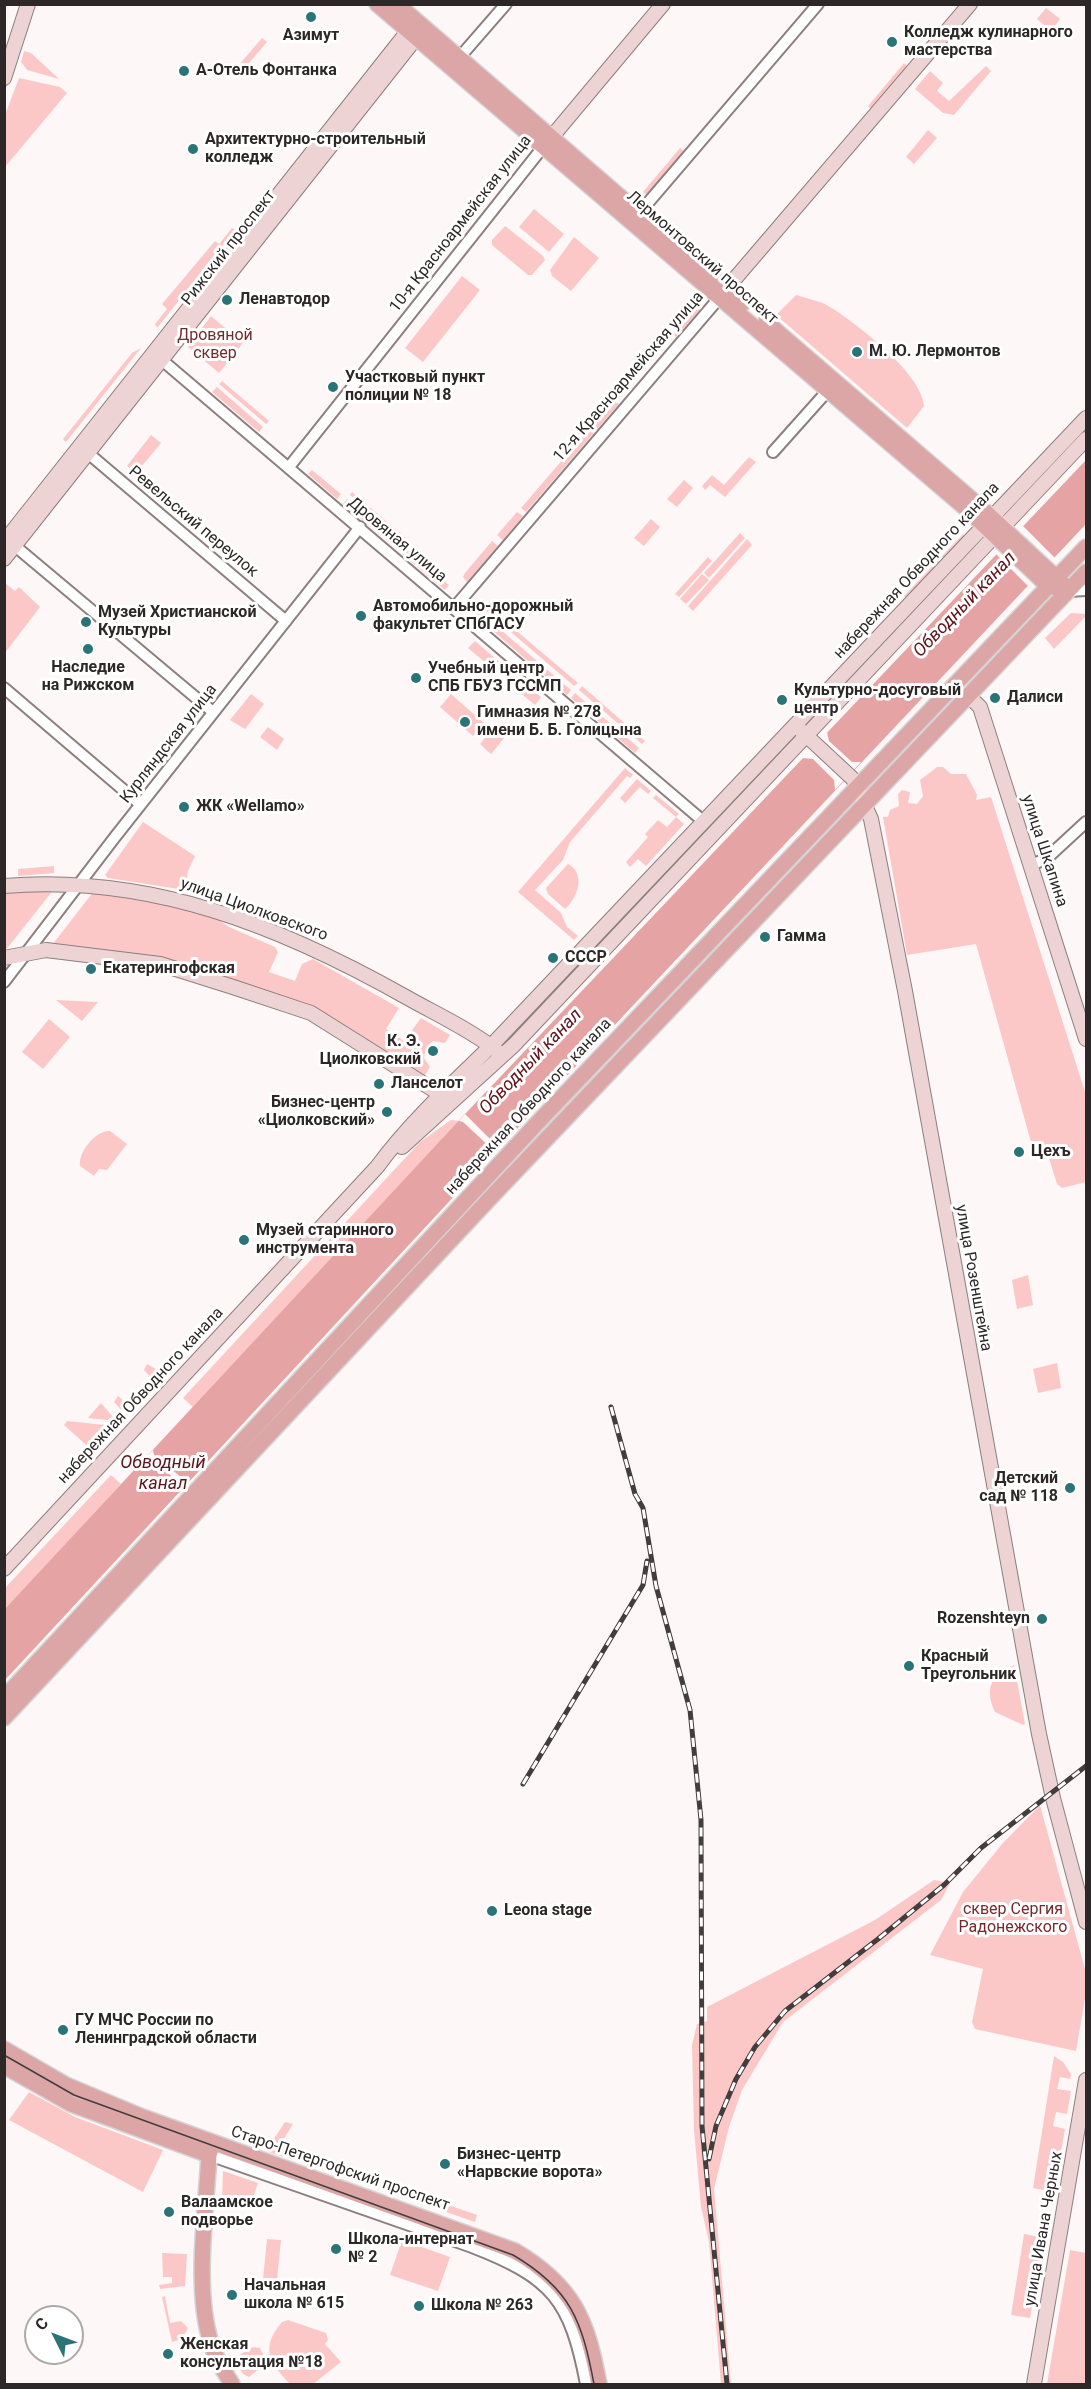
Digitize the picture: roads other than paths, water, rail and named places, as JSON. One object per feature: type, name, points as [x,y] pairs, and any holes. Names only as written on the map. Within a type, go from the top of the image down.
[{"type":"main road","name":"Лермонтовский проспект","points":[[376,4],[459,58],[547,142]]},
{"type":"main road","name":"Лермонтовский проспект","points":[[397,4],[415,31],[832,386],[998,530],[1047,577]]},
{"type":"main road","name":"набережная Обводного канала","points":[[4,1698],[854,781],[956,683],[1047,577],[1086,547]]},
{"type":"main road","name":"набережная Обводного канала","points":[[4,1718],[484,1205],[1086,572]]},
{"type":"main road","points":[[1047,577],[1068,591]]},
{"type":"main road","name":"Старо-Петергофский проспект","points":[[4,2049],[74,2089],[211,2149]]},
{"type":"main road","name":"Старо-Петергофский проспект","points":[[4,2066],[71,2104],[507,2247],[537,2264],[563,2287],[579,2310],[590,2340],[599,2385]]},
{"type":"main road","points":[[211,2149],[203,2288],[204,2314],[211,2344],[232,2385]]},
{"type":"street","points":[[4,78],[28,4]]},
{"type":"street","points":[[459,58],[506,4]]},
{"type":"street","name":"10-я Красноармейская улица","points":[[289,467],[547,142],[663,4]]},
{"type":"street","points":[[636,217],[818,4]]},
{"type":"street","name":"12-я Красноармейская улица","points":[[454,608],[970,4]]},
{"type":"street","name":"Рижский проспект","points":[[4,559],[9,542],[415,31]]},
{"type":"street","name":"Дровяная улица","points":[[158,357],[703,821]]},
{"type":"street","points":[[773,452],[832,386]]},
{"type":"street","name":"набережная Обводного канала","points":[[4,1569],[377,1167],[395,1143],[447,1097],[503,1055],[811,739],[998,530],[1086,418]]},
{"type":"street","name":"набережная Обводного канала","points":[[447,1097],[491,1046],[795,725],[998,530],[1086,439]]},
{"type":"street","name":"Ревельский переулок","points":[[84,450],[286,621]]},
{"type":"street","name":"Курляндская улица","points":[[4,982],[360,527]]},
{"type":"street","points":[[9,542],[213,712]]},
{"type":"street","points":[[1068,591],[1086,590]]},
{"type":"street","name":"улица Шкапина","points":[[956,683],[980,707],[1086,1039]]},
{"type":"street","points":[[4,688],[141,804]]},
{"type":"street","points":[[795,725],[854,781]]},
{"type":"street","name":"улица Розенштейна","points":[[854,781],[871,819],[898,953],[1007,1562],[1052,1792],[1086,1922]]},
{"type":"street","points":[[1032,865],[1047,858],[1086,822]]},
{"type":"street","name":"улица Циолковского","points":[[4,886],[79,884],[183,900],[330,955],[503,1055]]},
{"type":"street","points":[[4,958],[46,950],[160,964],[311,1013],[447,1097]]},
{"type":"street","name":"улица Ивана Черных","points":[[1034,2385],[1086,2085]]},
{"type":"street","name":"Старо-Петергофский проспект","points":[[211,2149],[517,2266],[544,2285],[562,2306],[578,2344],[586,2385]]},
{"type":"water","name":"Обводный канал","points":[[1086,460],[1086,524],[497,1150],[5,1680],[4,1610],[465,1114]]},
{"type":"tram line","points":[[4,2055],[74,2095],[513,2255],[548,2281],[571,2309],[584,2342],[594,2384]]},
{"type":"railway","points":[[611,1407],[635,1494],[643,1508],[656,1586],[690,1710],[701,1820],[702,2126],[727,2384]]},
{"type":"railway","points":[[523,1784],[643,1585],[647,1561]]},
{"type":"railway","points":[[709,2159],[716,2126],[736,2079],[755,2047],[785,2011],[878,1939],[944,1885],[981,1848],[1086,1766]]},
{"type":"place","name":"Азимут","points":[[311,17]]},
{"type":"place","name":"Колледж кулинарного мастерства","points":[[892,42]]},
{"type":"place","name":"A-Отель Фонтанка","points":[[184,71]]},
{"type":"place","name":"Архитектурно-строительный колледж","points":[[193,149]]},
{"type":"place","name":"Ленавтодор","points":[[227,300]]},
{"type":"place","name":"М. Ю. Лермонтов","points":[[857,352]]},
{"type":"place","name":"Участковый пункт полиции № 18","points":[[333,387]]},
{"type":"place","name":"Автомобильно-дорожный факультет СПбГАСУ","points":[[361,616]]},
{"type":"place","name":"Музей Христианской Культуры","points":[[86,622]]},
{"type":"place","name":"Наследие на Рижском","points":[[88,649]]},
{"type":"place","name":"Учебный центр СПБ ГБУЗ ГССМП","points":[[416,678]]},
{"type":"place","name":"Далиси","points":[[995,698]]},
{"type":"place","name":"Культурно-досуговый центр","points":[[782,700]]},
{"type":"place","name":"Гимназия № 278 имени Б. Б. Голицына","points":[[465,722]]},
{"type":"place","name":"ЖК «Wellamo»","points":[[184,807]]},
{"type":"place","name":"Гамма","points":[[765,937]]},
{"type":"place","name":"СССР","points":[[553,958]]},
{"type":"place","name":"Екатерингофская","points":[[91,969]]},
{"type":"place","name":"К. Э. Циолковский","points":[[433,1051]]},
{"type":"place","name":"Ланселот","points":[[379,1084]]},
{"type":"place","name":"Бизнес-центр «Циолковский»","points":[[387,1112]]},
{"type":"place","name":"Цехъ","points":[[1019,1152]]},
{"type":"place","name":"Музей старинного инструмента","points":[[244,1240]]},
{"type":"place","name":"Детский сад № 118","points":[[1070,1488]]},
{"type":"place","name":"Rozenshteyn","points":[[1042,1619]]},
{"type":"place","name":"Красный Треугольник","points":[[909,1666]]},
{"type":"place","name":"Leona stage","points":[[492,1911]]},
{"type":"place","name":"ГУ МЧС России по Ленинградской области","points":[[63,2030]]},
{"type":"place","name":"Бизнес-центр «Нарвские ворота»","points":[[445,2164]]},
{"type":"place","name":"Валаамское подворье","points":[[169,2212]]},
{"type":"place","name":"Школа-интернат № 2","points":[[336,2249]]},
{"type":"place","name":"Начальная школа № 615","points":[[232,2295]]},
{"type":"place","name":"Школа № 263","points":[[419,2306]]},
{"type":"place","name":"Женская консультация №18","points":[[168,2354]]},
{"type":"park label","name":"Дровяной сквер","points":[[215,345]]},
{"type":"park label","name":"сквер Сергия Радонежского","points":[[1013,1919]]}]
